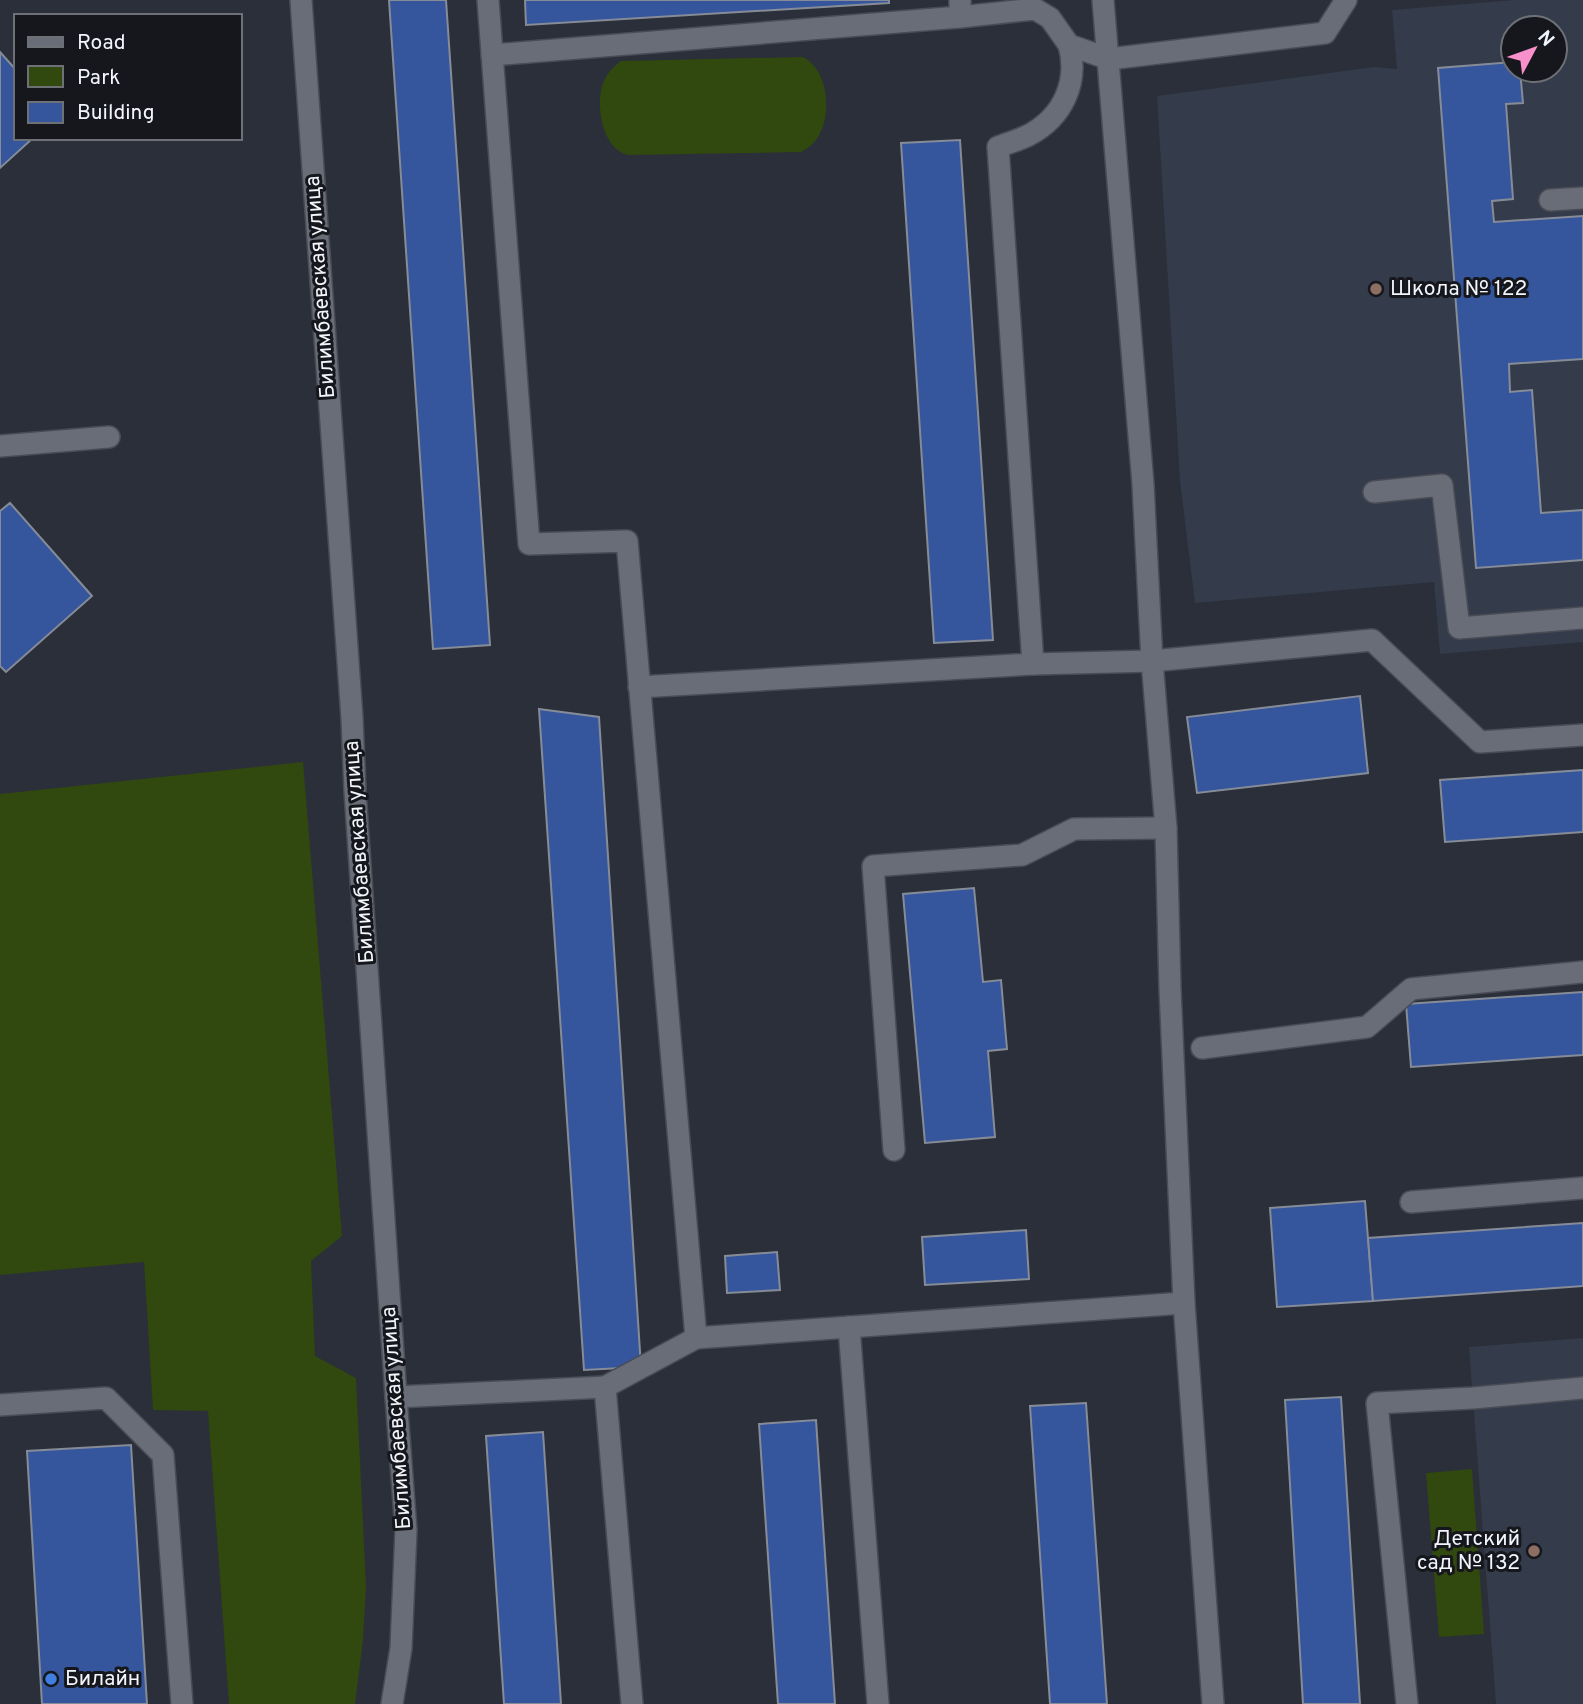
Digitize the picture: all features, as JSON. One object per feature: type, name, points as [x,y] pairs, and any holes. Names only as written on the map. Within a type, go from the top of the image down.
[{"type":"main road","name":"Билимбаевская улица","points":[[301,0],[407,1530],[401,1648],[392,1704]]},
{"type":"main road","points":[[488,0],[529,544],[627,541],[696,1338]]},
{"type":"main road","points":[[1103,0],[1143,484],[1152,661],[1166,828],[1184,1303],[1213,1704]]},
{"type":"main road","points":[[1069,45],[1109,59],[1325,33],[1346,0]]},
{"type":"main road","points":[[492,54],[960,9],[1035,9],[1050,18],[1069,45],[1073,60],[1072,82],[1066,98],[1044,125],[1029,135],[998,147],[1033,664]]},
{"type":"main road","points":[[1550,200],[1583,198]]},
{"type":"main road","points":[[0,446],[51,432],[109,437]]},
{"type":"main road","points":[[1374,492],[1442,485],[1459,628],[1583,618]]},
{"type":"main road","points":[[639,687],[1033,664],[1152,661],[1372,640],[1480,742],[1583,735]]},
{"type":"main road","points":[[894,1150],[873,866],[1022,855],[1074,829],[1166,828]]},
{"type":"main road","points":[[1202,1048],[1367,1027],[1411,989],[1583,972]]},
{"type":"main road","points":[[1411,1202],[1583,1188]]},
{"type":"main road","points":[[396,1397],[605,1387],[696,1338],[1184,1303]]},
{"type":"main road","points":[[849,1327],[878,1704]]},
{"type":"main road","points":[[605,1387],[632,1704]]},
{"type":"main road","points":[[1407,1704],[1377,1403],[1583,1388]]},
{"type":"main road","points":[[0,1405],[106,1398],[163,1455],[182,1704]]},
{"type":"shaded area","name":"Школа № 122","points":[[1514,0],[1583,0],[1583,642],[1440,654],[1434,582],[1195,603],[1180,481],[1157,96],[1374,67],[1397,69],[1392,10]]},
{"type":"shaded area","name":"Детский сад № 132","points":[[1583,1338],[1583,1704],[1496,1704],[1469,1347]]},
{"type":"green space","points":[[803,57],[812,63],[823,82],[826,105],[818,137],[811,146],[801,152],[628,155],[612,145],[607,136],[601,114],[601,92],[606,76],[621,61]]},
{"type":"green space","points":[[303,762],[342,1236],[311,1261],[315,1356],[356,1378],[366,1586],[363,1640],[355,1704],[229,1704],[208,1411],[153,1410],[144,1262],[0,1275],[0,794]]},
{"type":"green space","points":[[1472,1469],[1484,1634],[1439,1637],[1426,1473]]},
{"type":"building","points":[[389,0],[446,0],[490,645],[433,649]]},
{"type":"building","points":[[525,0],[889,0],[889,3],[526,25]]},
{"type":"building","points":[[0,52],[14,68],[14,140],[31,140],[0,168]]},
{"type":"building","points":[[1499,63],[1499,84],[1521,84],[1523,103],[1506,104],[1513,199],[1492,201],[1494,222],[1583,216],[1583,359],[1509,364],[1510,392],[1532,390],[1541,513],[1583,510],[1583,560],[1476,568],[1438,68]]},
{"type":"building","points":[[960,140],[993,640],[934,643],[901,143]]},
{"type":"building","points":[[10,503],[92,596],[6,672],[0,666],[0,511]]},
{"type":"building","points":[[1360,696],[1368,773],[1197,793],[1187,717]]},
{"type":"building","points":[[539,709],[599,717],[641,1367],[584,1370]]},
{"type":"building","points":[[1583,770],[1583,832],[1445,842],[1440,780]]},
{"type":"building","points":[[974,888],[983,982],[1001,980],[1007,1049],[988,1051],[995,1137],[925,1143],[903,894]]},
{"type":"building","points":[[1583,992],[1583,1055],[1411,1067],[1406,1004]]},
{"type":"building","points":[[1365,1201],[1373,1301],[1277,1307],[1270,1208]]},
{"type":"building","points":[[1583,1223],[1583,1286],[1373,1301],[1368,1238]]},
{"type":"building","points":[[1026,1230],[1029,1279],[925,1285],[922,1237]]},
{"type":"building","points":[[777,1252],[780,1290],[727,1293],[725,1256]]},
{"type":"building","points":[[1341,1397],[1360,1704],[1303,1704],[1285,1400]]},
{"type":"building","points":[[1086,1403],[1107,1704],[1050,1704],[1030,1406]]},
{"type":"building","points":[[816,1420],[835,1704],[778,1704],[759,1424]]},
{"type":"building","points":[[543,1432],[561,1704],[504,1704],[486,1436]]},
{"type":"building","points":[[131,1445],[147,1704],[42,1704],[27,1451]]},
{"type":"place","name":"Школа № 122","points":[[1376,289]]},
{"type":"place","name":"Детский сад № 132","points":[[1534,1551]]},
{"type":"place","name":"Билайн","points":[[51,1679]]}]
